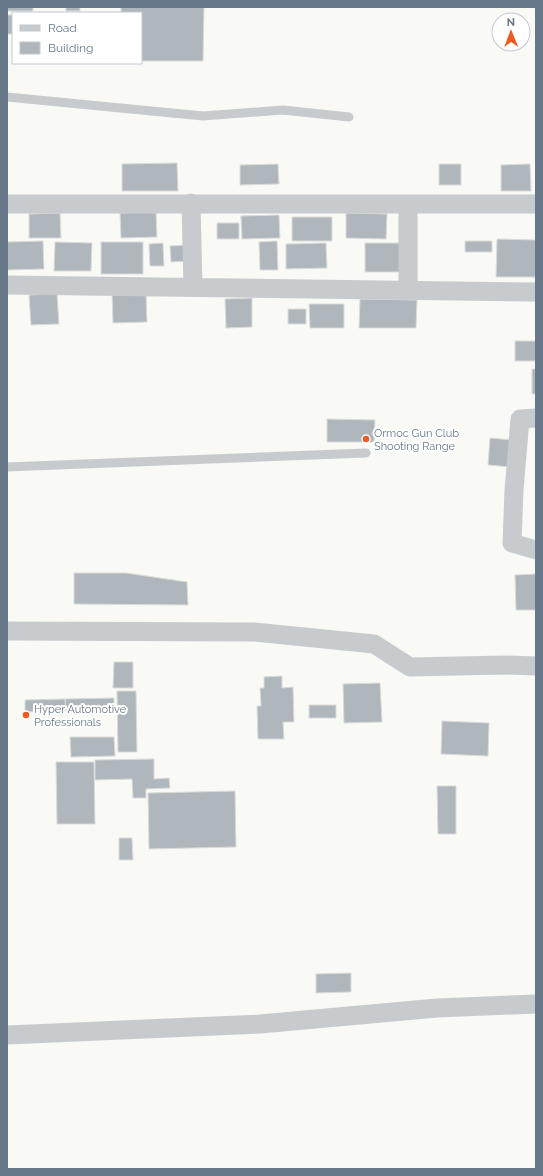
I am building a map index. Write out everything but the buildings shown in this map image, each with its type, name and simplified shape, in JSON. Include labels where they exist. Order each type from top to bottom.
[{"type":"street","points":[[191,203],[193,287]]},
{"type":"street","points":[[7,204],[536,204]]},
{"type":"street","points":[[408,204],[408,291]]},
{"type":"street","points":[[7,285],[536,292]]},
{"type":"street","points":[[536,418],[520,419],[514,490],[512,543],[536,550]]},
{"type":"street","points":[[7,631],[254,632],[374,644],[410,666],[536,666]]},
{"type":"street","points":[[7,1035],[260,1024],[437,1008],[536,1004]]},
{"type":"lane","points":[[7,97],[203,116],[283,110],[349,116]]},
{"type":"lane","points":[[7,467],[366,453]]},
{"type":"place","name":"Ormoc Gun Club Shooting Range","points":[[366,439]]},
{"type":"place","name":"Hyper Automotive Professionals","points":[[26,715]]}]
